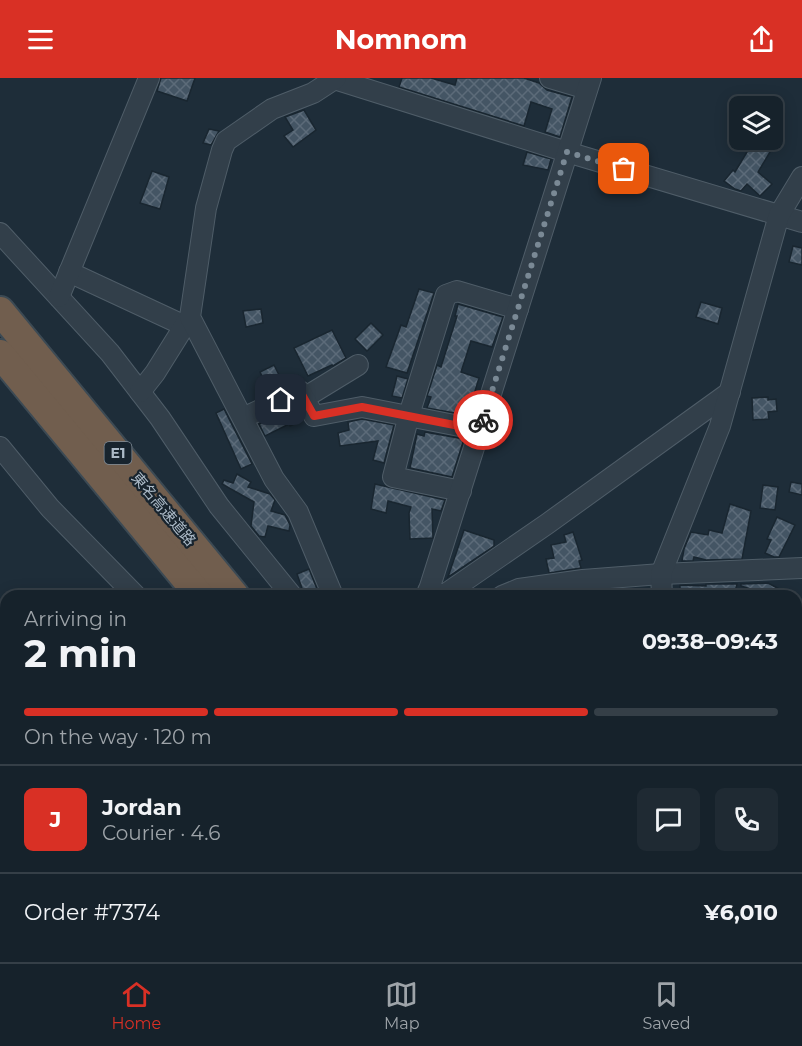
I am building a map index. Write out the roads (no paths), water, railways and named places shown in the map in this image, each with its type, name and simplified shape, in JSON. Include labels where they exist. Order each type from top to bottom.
[{"type":"highway","name":"東名高速道路","points":[[0,311],[231,590]]},
{"type":"highway","name":"東名高速道路","points":[[0,354],[195,590]]},
{"type":"street","points":[[59,297],[149,78]]},
{"type":"street","points":[[140,392],[155,374],[187,322],[206,208],[226,141],[272,109],[313,93],[334,78],[567,152],[802,222]]},
{"type":"street","points":[[429,590],[589,84],[550,78]]},
{"type":"street","points":[[662,590],[661,574],[720,426],[780,215],[802,177]]},
{"type":"street","points":[[0,233],[110,353],[160,418],[219,506],[287,590]]},
{"type":"street","points":[[69,272],[187,322],[243,418],[274,479],[298,512],[330,590]]},
{"type":"street","points":[[461,491],[393,477],[409,415],[446,296],[457,291],[518,309]]},
{"type":"street","points":[[304,398],[358,365]]},
{"type":"street","points":[[243,418],[300,391],[314,416],[362,407],[480,430]]},
{"type":"street","points":[[451,590],[730,392]]},
{"type":"street","points":[[0,447],[50,508],[130,590]]},
{"type":"street","points":[[516,590],[583,580],[802,567]]}]
